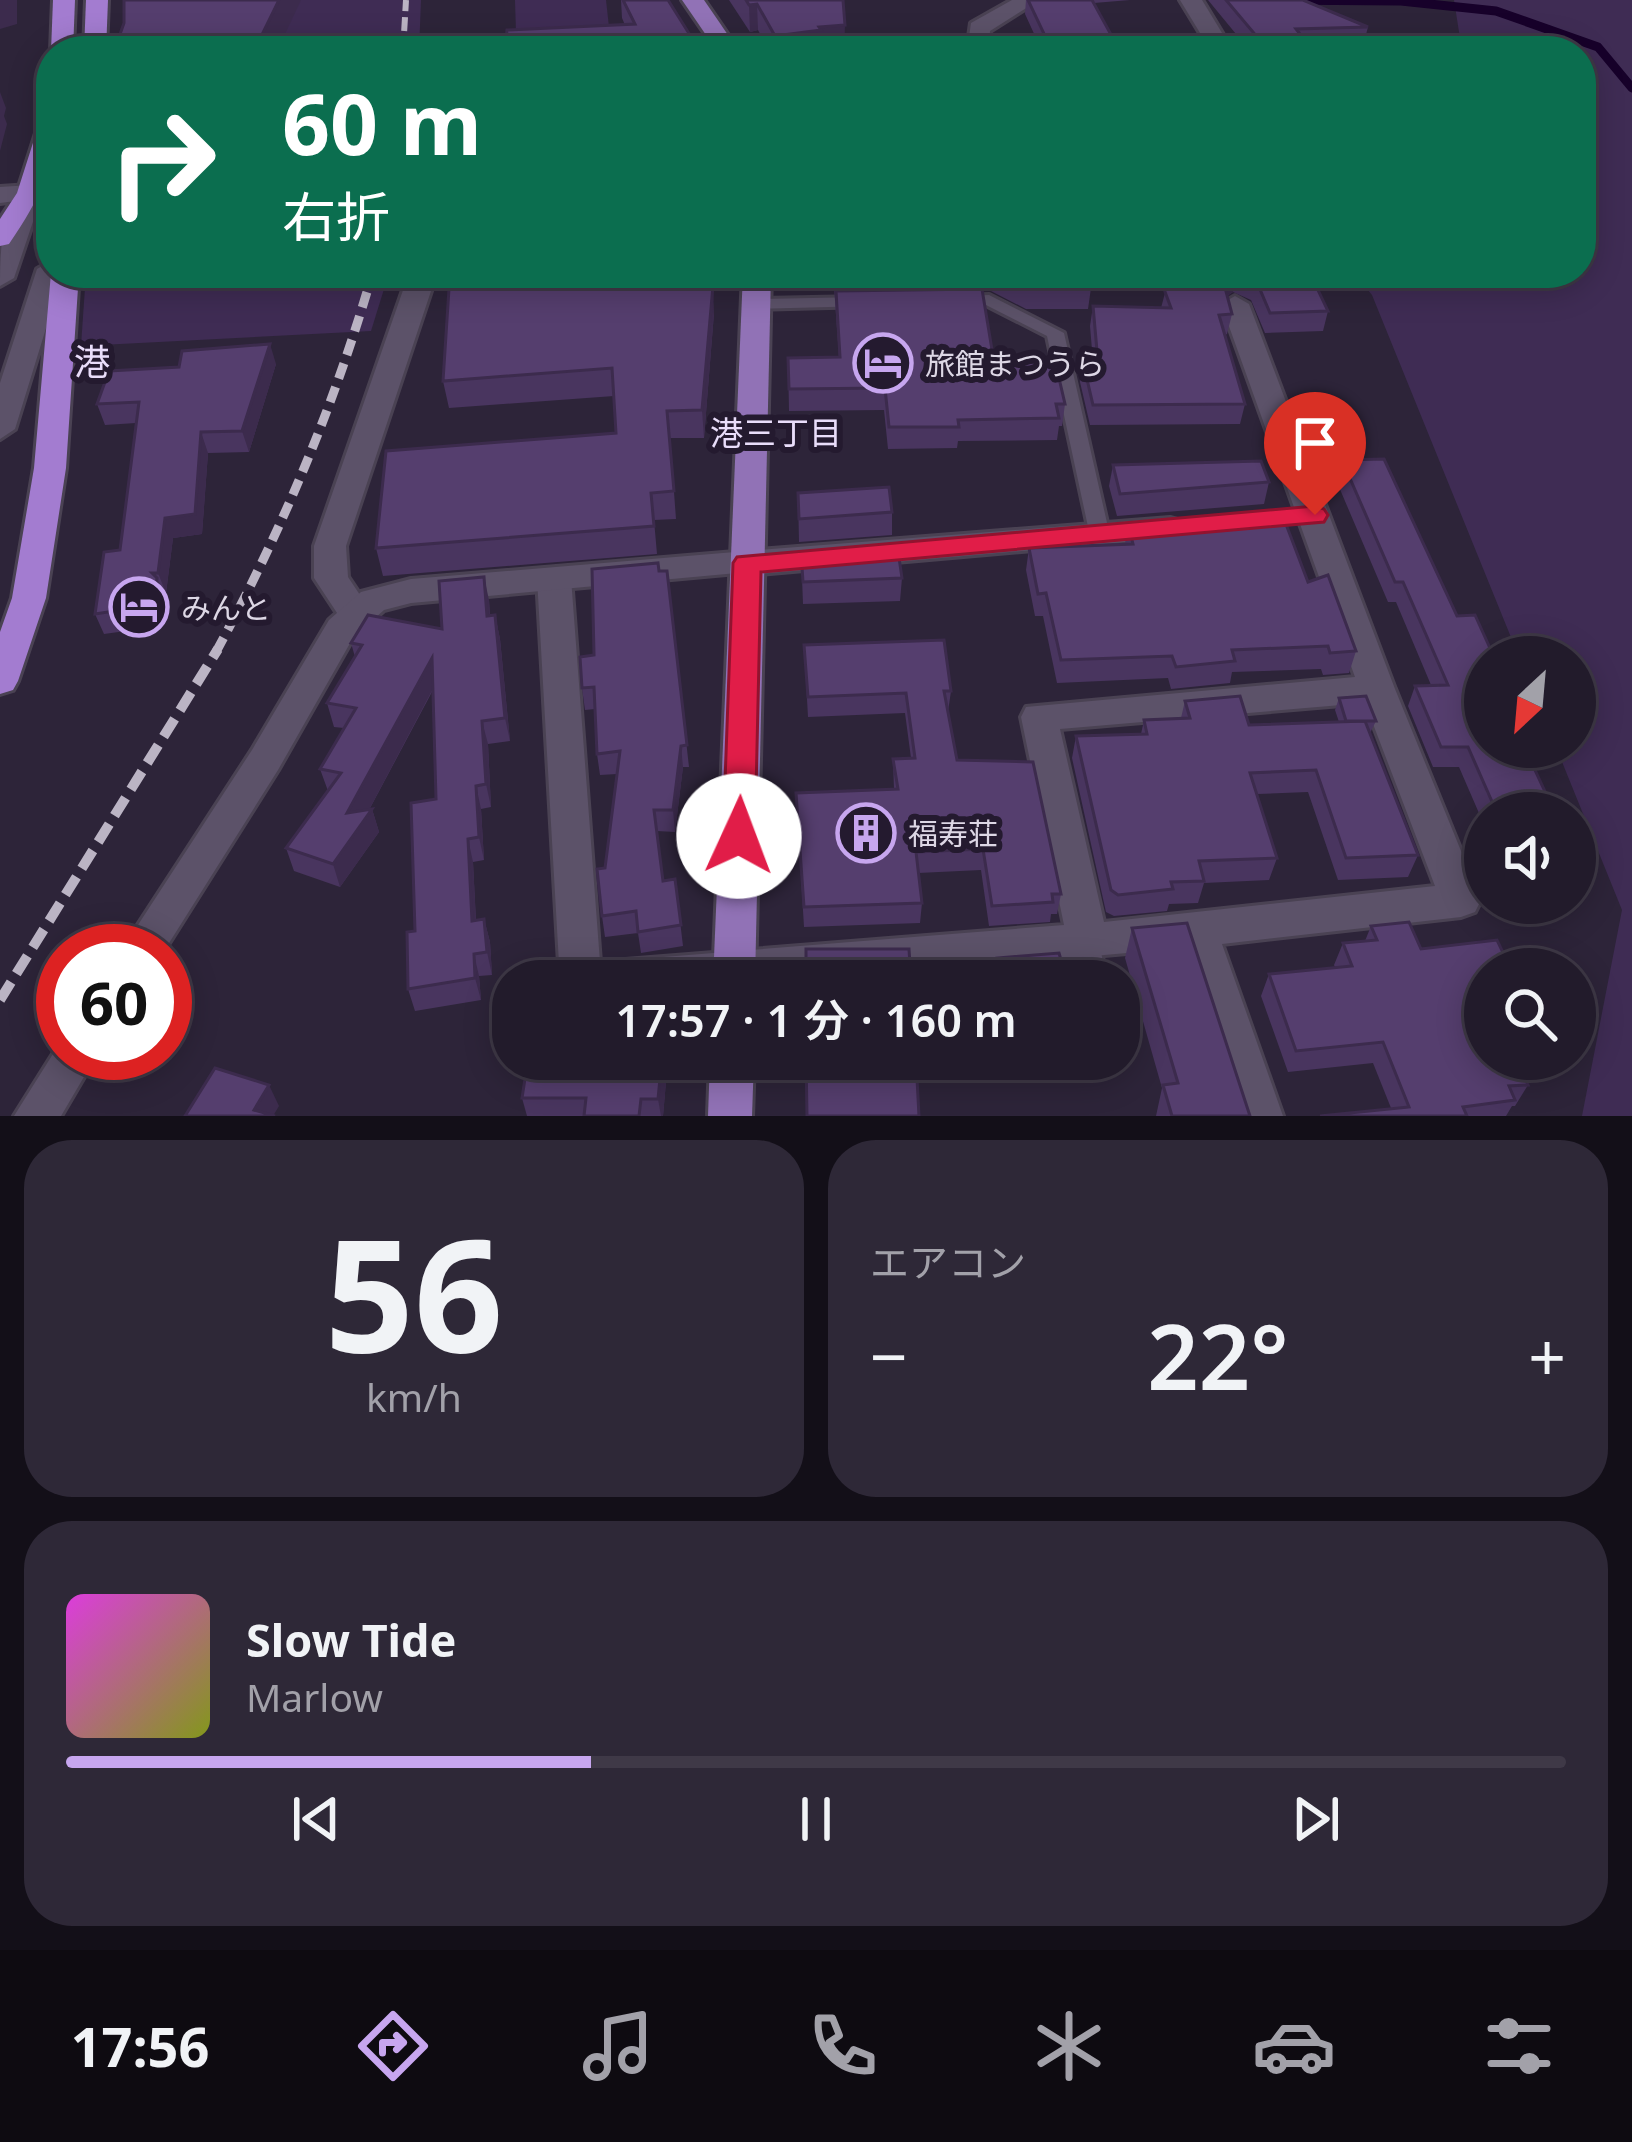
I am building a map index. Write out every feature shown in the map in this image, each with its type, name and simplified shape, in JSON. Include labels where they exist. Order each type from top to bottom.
[{"type":"highway","points":[[63,36],[64,0]]},
{"type":"highway","points":[[96,36],[97,0]]},
{"type":"highway","points":[[0,238],[30,193],[36,173]]},
{"type":"highway","points":[[0,681],[29,598],[50,468],[63,288]]},
{"type":"main road","points":[[693,0],[718,36]]},
{"type":"main road","points":[[735,960],[757,288]]},
{"type":"main road","points":[[730,1116],[731,1080]]},
{"type":"street","points":[[979,36],[979,28],[1028,0]]},
{"type":"street","points":[[1191,0],[1213,36]]},
{"type":"street","points":[[0,195],[30,193],[0,278]]},
{"type":"street","points":[[0,428],[45,288]]},
{"type":"street","points":[[355,613],[331,578],[330,546],[418,288]]},
{"type":"street","points":[[1094,960],[1196,928],[1460,900],[1235,304]]},
{"type":"street","points":[[1272,520],[1315,515]]},
{"type":"street","points":[[159,924],[355,613],[373,601],[411,591],[554,578],[1207,526]]},
{"type":"street","points":[[554,578],[579,960]]},
{"type":"street","points":[[1091,960],[1039,717],[1377,689]]},
{"type":"street","points":[[1196,928],[1261,1116]]},
{"type":"street","points":[[36,1116],[59,1080]]},
{"type":"lane","points":[[757,288],[873,302]]},
{"type":"lane","points":[[943,301],[989,300],[1055,333],[1100,536]]},
{"type":"shaded area","points":[[222,0],[421,0],[420,36],[211,36]]},
{"type":"shaded area","points":[[515,0],[606,0],[609,27],[516,33]]},
{"type":"shaded area","points":[[1454,0],[1632,0],[1632,1116],[1582,1116],[1589,1080],[1596,1080],[1596,1044],[1622,910],[1596,846],[1596,792],[1574,792],[1565,768],[1596,768],[1596,636],[1510,636],[1366,288],[1596,288],[1596,36],[1460,36]]},
{"type":"shaded area","points":[[85,288],[384,288],[371,331],[81,346]]},
{"type":"building","points":[[124,0],[279,0],[261,36],[119,36]]},
{"type":"building","points":[[623,0],[668,0],[691,36],[506,36],[507,30],[635,24]]},
{"type":"building","points":[[746,0],[843,0],[845,25],[775,36],[757,4],[749,5]]},
{"type":"building","points":[[1028,0],[1092,0],[1112,36],[1045,36]]},
{"type":"building","points":[[1226,0],[1303,0],[1368,27],[1296,29],[1300,34],[1256,36]]},
{"type":"building","points":[[449,288],[713,288],[702,410],[667,411],[674,491],[651,493],[654,526],[376,548],[386,451],[616,433],[612,368],[443,381]]},
{"type":"building","points":[[1225,288],[1232,314],[1219,315],[1245,404],[1093,405],[1083,362],[1098,362],[1093,306],[1171,308],[1164,289]]},
{"type":"building","points":[[1259,288],[1317,288],[1328,311],[1270,313]]},
{"type":"building","points":[[982,289],[994,362],[1055,361],[1065,404],[1056,404],[1059,418],[958,420],[959,427],[889,427],[885,388],[789,389],[788,358],[840,357],[836,291]]},
{"type":"building","points":[[270,344],[242,431],[201,432],[195,514],[165,518],[158,573],[152,573],[157,578],[154,605],[95,614],[104,552],[120,550],[139,402],[97,404],[109,371],[179,367],[182,351]]},
{"type":"building","points":[[1384,459],[1457,616],[1475,615],[1484,636],[1464,636],[1464,747],[1441,747],[1415,686],[1448,685],[1403,582],[1395,582],[1342,460]]},
{"type":"building","points":[[1261,461],[1269,482],[1120,494],[1113,465]]},
{"type":"building","points":[[889,487],[892,512],[799,519],[798,493]]},
{"type":"building","points":[[1281,511],[1308,582],[1328,575],[1356,651],[1330,653],[1328,646],[1232,650],[1235,661],[1176,667],[1172,656],[1061,660],[1046,593],[1038,594],[1029,548],[1133,544],[1128,524]]},
{"type":"building","points":[[897,544],[902,578],[803,582],[801,552]]},
{"type":"building","points":[[658,563],[659,571],[667,571],[687,745],[681,746],[673,810],[654,810],[663,881],[675,879],[681,925],[638,932],[636,911],[602,916],[597,869],[605,868],[620,751],[597,754],[594,687],[582,688],[580,657],[594,655],[592,569]]},
{"type":"building","points":[[484,577],[487,616],[495,615],[505,718],[482,721],[486,784],[476,786],[479,837],[468,839],[472,921],[484,919],[487,952],[474,954],[475,978],[408,989],[407,932],[415,931],[411,803],[436,799],[432,658],[347,813],[372,809],[333,864],[286,848],[341,773],[320,769],[356,708],[327,703],[362,645],[351,643],[368,615],[442,629],[439,581]]},
{"type":"building","points":[[944,640],[951,691],[944,691],[957,760],[1033,762],[1061,894],[1052,894],[1053,902],[992,906],[983,849],[916,852],[922,903],[804,907],[796,793],[898,789],[893,759],[915,758],[906,693],[808,697],[804,645]]},
{"type":"building","points":[[1240,696],[1249,725],[1365,721],[1418,855],[1346,858],[1316,770],[1250,773],[1277,858],[1199,861],[1204,881],[1171,882],[1173,889],[1118,895],[1111,890],[1076,736],[1147,734],[1144,720],[1190,718],[1185,701]]},
{"type":"building","points":[[1366,696],[1376,721],[1346,721],[1339,698]]},
{"type":"building","points":[[1477,768],[1534,768],[1545,792],[1488,792]]},
{"type":"building","points":[[1409,922],[1421,949],[1497,940],[1501,948],[1464,948],[1464,1080],[1526,1080],[1528,1085],[1509,1086],[1515,1100],[1463,1107],[1467,1116],[1320,1116],[1409,1107],[1383,1042],[1296,1051],[1269,974],[1352,966],[1343,943],[1377,940],[1371,926]]},
{"type":"building","points":[[1187,923],[1250,1116],[1172,1116],[1163,1085],[1178,1083],[1132,928]]},
{"type":"building","points":[[806,949],[909,949],[910,960],[806,960]]},
{"type":"building","points":[[1059,953],[1061,960],[997,960]]},
{"type":"building","points":[[215,1068],[269,1085],[254,1110],[275,1116],[185,1116]]},
{"type":"building","points":[[525,1080],[660,1080],[658,1099],[641,1099],[639,1116],[584,1116],[586,1098],[522,1098]]},
{"type":"building","points":[[806,1080],[917,1080],[919,1116],[807,1116]]},
{"type":"waterway","points":[[1270,0],[1401,1],[1496,11],[1567,36]]},
{"type":"waterway","points":[[1596,46],[1632,88]]},
{"type":"railway","points":[[404,36],[406,0]]},
{"type":"railway","points":[[216,652],[302,473],[368,288]]},
{"type":"railway","points":[[0,1000],[218,649]]},
{"type":"place","name":"旅館まつうら","points":[[883,363]]},
{"type":"place","name":"みんと","points":[[139,607]]},
{"type":"place","name":"福寿荘","points":[[866,833]]},
{"type":"district","name":"港","points":[[92,361]]},
{"type":"district","name":"港三丁目","points":[[776,432]]},
{"type":"route","points":[[739,836],[747,563],[1315,515]]}]
